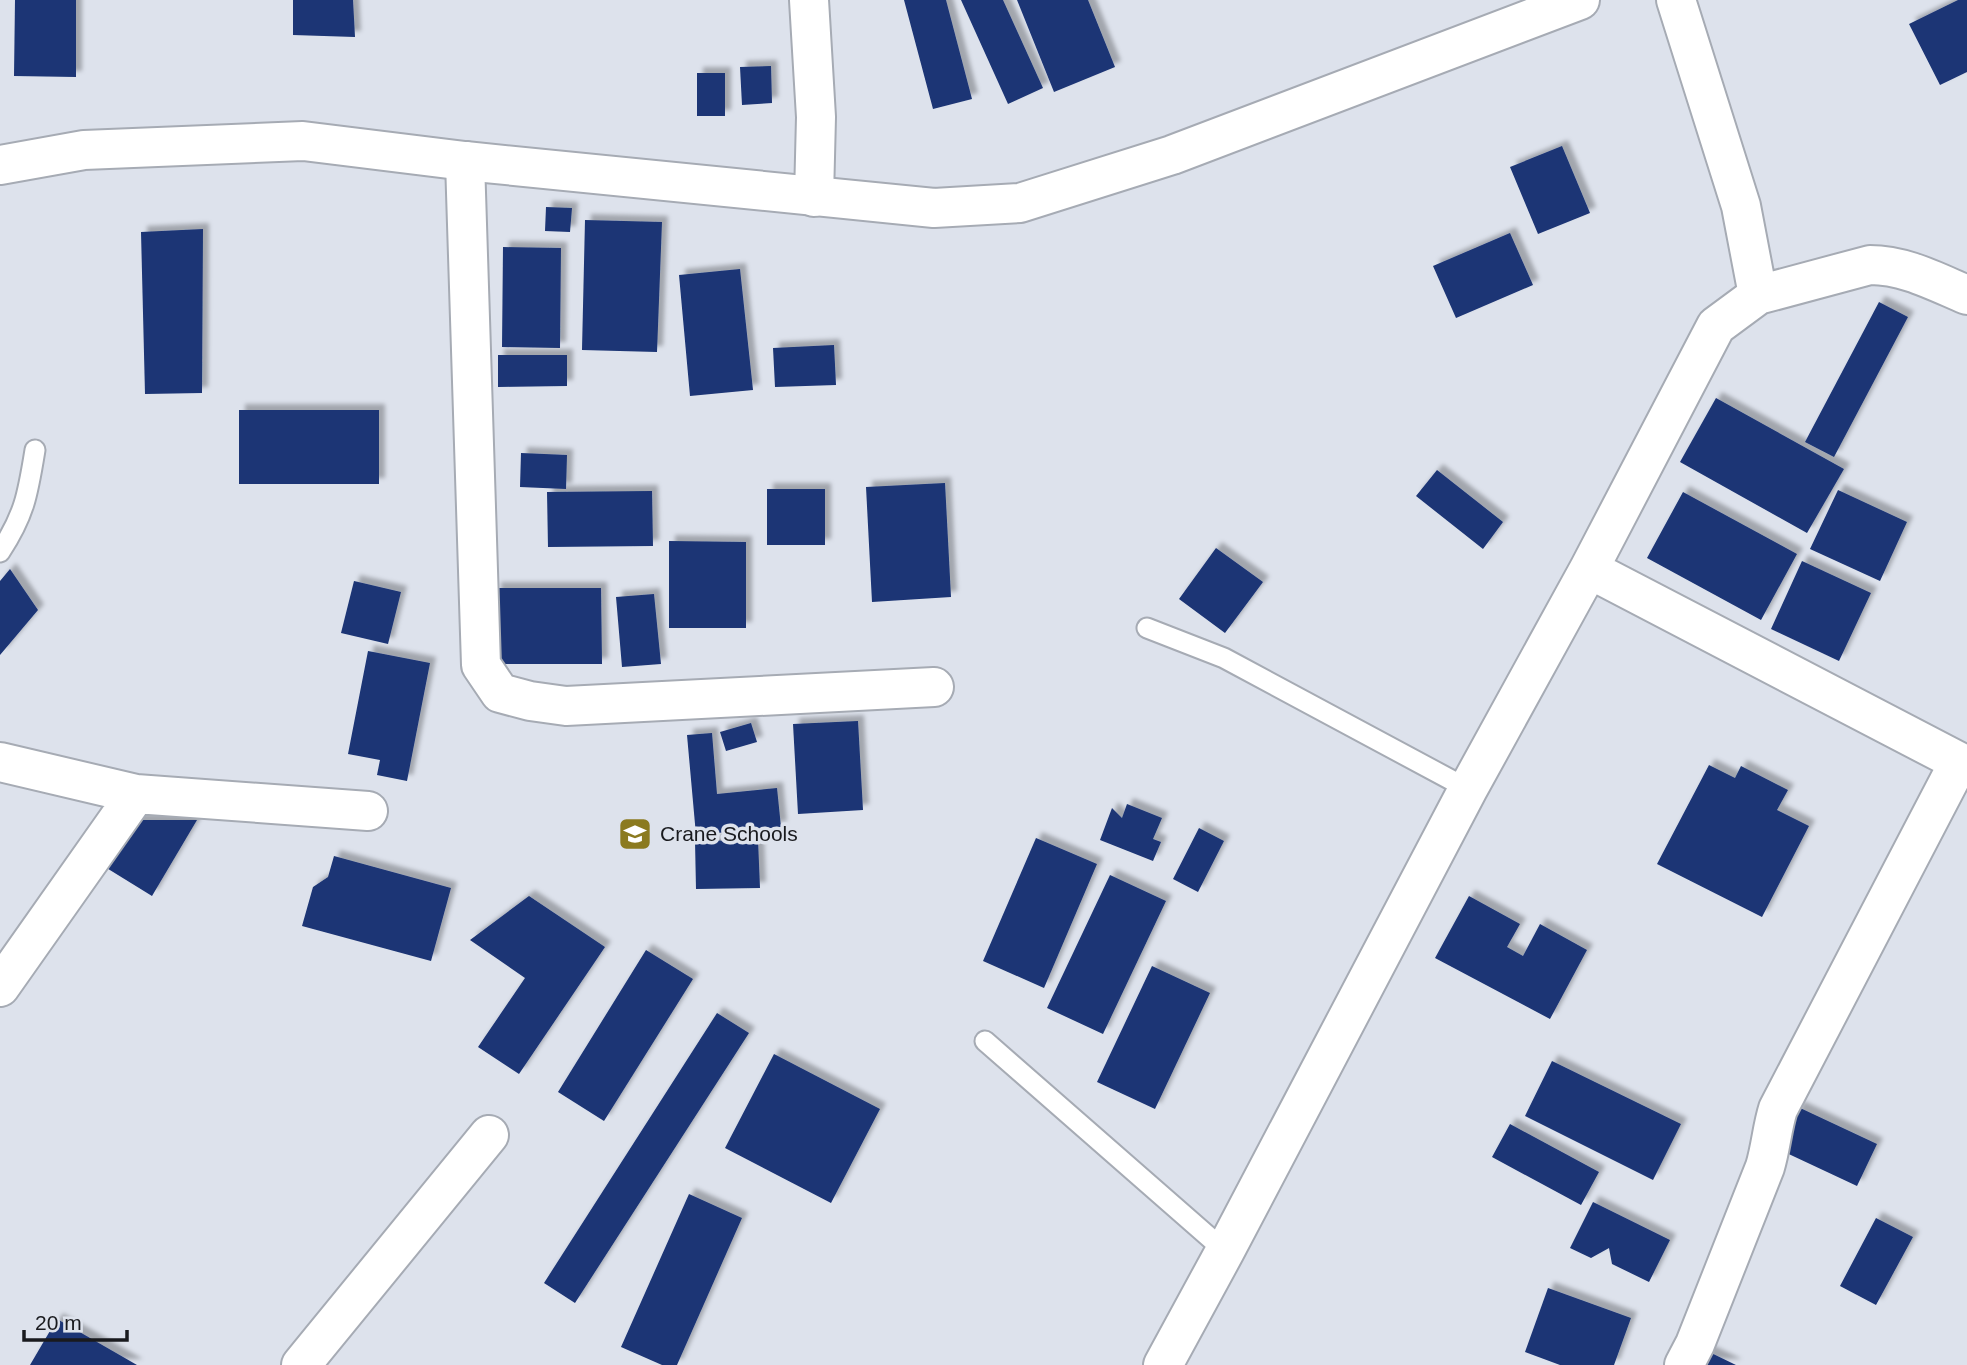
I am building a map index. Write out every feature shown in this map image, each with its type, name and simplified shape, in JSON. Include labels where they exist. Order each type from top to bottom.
[{"type":"street","points":[[809,0],[816,117],[814,197]]},
{"type":"street","points":[[0,165],[84,150],[303,141],[465,161],[934,208],[1020,203],[1172,155],[1580,0]]},
{"type":"street","points":[[1676,0],[1741,206],[1758,295]]},
{"type":"street","points":[[465,161],[481,665],[500,693],[566,706],[934,687]]},
{"type":"street","points":[[1163,1365],[1716,326],[1758,295],[1870,265],[1887,265],[1902,269],[1967,295]]},
{"type":"street","points":[[1589,569],[1963,764],[1778,1109],[1773,1126],[1772,1146],[1765,1167],[1695,1344],[1684,1365]]},
{"type":"street","points":[[0,762],[136,794],[368,811]]},
{"type":"street","points":[[0,987],[136,794]]},
{"type":"street","points":[[301,1365],[489,1135]]},
{"type":"lane","points":[[0,552],[14,531],[26,502],[35,450]]},
{"type":"lane","points":[[1147,628],[1224,658],[1468,789]]},
{"type":"lane","points":[[985,1041],[1225,1251]]},
{"type":"building","points":[[15,0],[76,0],[76,77],[14,76]]},
{"type":"building","points":[[293,0],[353,0],[355,37],[293,35]]},
{"type":"building","points":[[904,0],[946,0],[972,99],[933,109]]},
{"type":"building","points":[[961,0],[1003,0],[1043,88],[1008,104]]},
{"type":"building","points":[[1017,0],[1088,0],[1115,67],[1054,92]]},
{"type":"building","points":[[1958,0],[1967,0],[1967,72],[1940,85],[1909,24]]},
{"type":"building","points":[[771,66],[772,103],[742,105],[740,67]]},
{"type":"building","points":[[697,73],[725,73],[725,116],[697,116]]},
{"type":"building","points":[[1562,146],[1590,213],[1538,234],[1510,167]]},
{"type":"building","points":[[546,207],[572,208],[570,232],[545,231]]},
{"type":"building","points":[[585,220],[662,222],[657,352],[582,350]]},
{"type":"building","points":[[203,229],[202,393],[145,394],[141,232]]},
{"type":"building","points":[[1510,233],[1533,285],[1456,318],[1433,266]]},
{"type":"building","points":[[503,247],[561,248],[560,348],[502,347]]},
{"type":"building","points":[[740,269],[753,390],[690,396],[679,275]]},
{"type":"building","points":[[1879,302],[1908,317],[1834,457],[1805,442]]},
{"type":"building","points":[[834,345],[836,385],[775,387],[773,348]]},
{"type":"building","points":[[498,355],[567,355],[567,386],[498,387]]},
{"type":"building","points":[[1716,398],[1844,469],[1807,533],[1680,462]]},
{"type":"building","points":[[239,410],[379,410],[379,484],[239,484]]},
{"type":"building","points":[[521,453],[567,455],[566,489],[520,487]]},
{"type":"building","points":[[1437,470],[1503,522],[1483,549],[1416,496]]},
{"type":"building","points":[[945,483],[951,597],[872,602],[866,487]]},
{"type":"building","points":[[767,489],[825,489],[825,545],[767,545]]},
{"type":"building","points":[[1838,490],[1907,522],[1880,581],[1810,549]]},
{"type":"building","points":[[652,491],[653,546],[548,547],[547,492]]},
{"type":"building","points":[[1683,492],[1797,554],[1761,620],[1647,558]]},
{"type":"building","points":[[669,541],[746,542],[746,628],[669,628]]},
{"type":"building","points":[[1216,548],[1263,582],[1225,633],[1179,599]]},
{"type":"building","points":[[1802,561],[1871,593],[1839,661],[1771,629]]},
{"type":"building","points":[[10,569],[38,610],[0,655],[0,581]]},
{"type":"building","points":[[354,581],[401,592],[388,644],[341,633]]},
{"type":"building","points":[[495,588],[601,588],[602,664],[496,664]]},
{"type":"building","points":[[654,594],[661,664],[622,667],[616,597]]},
{"type":"building","points":[[368,651],[430,663],[407,781],[377,775],[380,760],[348,754]]},
{"type":"building","points":[[858,721],[863,810],[798,814],[793,724]]},
{"type":"building","points":[[751,723],[757,742],[726,751],[720,732]]},
{"type":"building","points":[[712,733],[717,794],[777,788],[781,827],[696,835],[687,735]]},
{"type":"building","points":[[1709,765],[1735,778],[1741,766],[1788,790],[1777,810],[1809,826],[1762,917],[1657,864]]},
{"type":"building","points":[[1127,804],[1162,818],[1153,839],[1161,842],[1153,861],[1100,840],[1112,808],[1122,818]]},
{"type":"building","points":[[134,820],[197,820],[152,896],[105,867]]},
{"type":"building","points":[[1199,828],[1224,841],[1198,892],[1173,879]]},
{"type":"building","points":[[1036,838],[1097,864],[1044,988],[983,961]]},
{"type":"building","points":[[758,840],[760,888],[696,889],[695,841]]},
{"type":"building","points":[[334,856],[451,888],[431,961],[302,926],[313,887],[328,877]]},
{"type":"building","points":[[1110,875],[1166,901],[1103,1034],[1047,1008]]},
{"type":"building","points":[[529,896],[605,947],[519,1074],[478,1047],[525,978],[470,940]]},
{"type":"building","points":[[1469,896],[1520,924],[1507,947],[1523,956],[1540,924],[1587,950],[1550,1019],[1435,958]]},
{"type":"building","points":[[646,950],[693,979],[604,1121],[558,1092]]},
{"type":"building","points":[[1152,966],[1210,993],[1155,1109],[1097,1082]]},
{"type":"building","points":[[717,1013],[749,1033],[575,1303],[544,1283]]},
{"type":"building","points":[[774,1054],[880,1109],[831,1203],[725,1148]]},
{"type":"building","points":[[1552,1061],[1681,1124],[1653,1180],[1525,1116]]},
{"type":"building","points":[[1798,1107],[1877,1144],[1857,1186],[1778,1149]]},
{"type":"building","points":[[1510,1124],[1599,1172],[1581,1205],[1492,1157]]},
{"type":"building","points":[[689,1194],[742,1218],[677,1365],[662,1365],[621,1347]]},
{"type":"building","points":[[1593,1202],[1670,1240],[1649,1282],[1612,1264],[1609,1248],[1591,1258],[1570,1248]]},
{"type":"building","points":[[1876,1218],[1913,1237],[1876,1305],[1840,1286]]},
{"type":"building","points":[[1548,1288],[1631,1318],[1614,1365],[1560,1365],[1525,1352]]},
{"type":"building","points":[[57,1319],[137,1365],[30,1365]]},
{"type":"building","points":[[1707,1351],[1736,1365],[1700,1365]]},
{"type":"place","name":"Crane Schools","points":[[635,834]]}]
